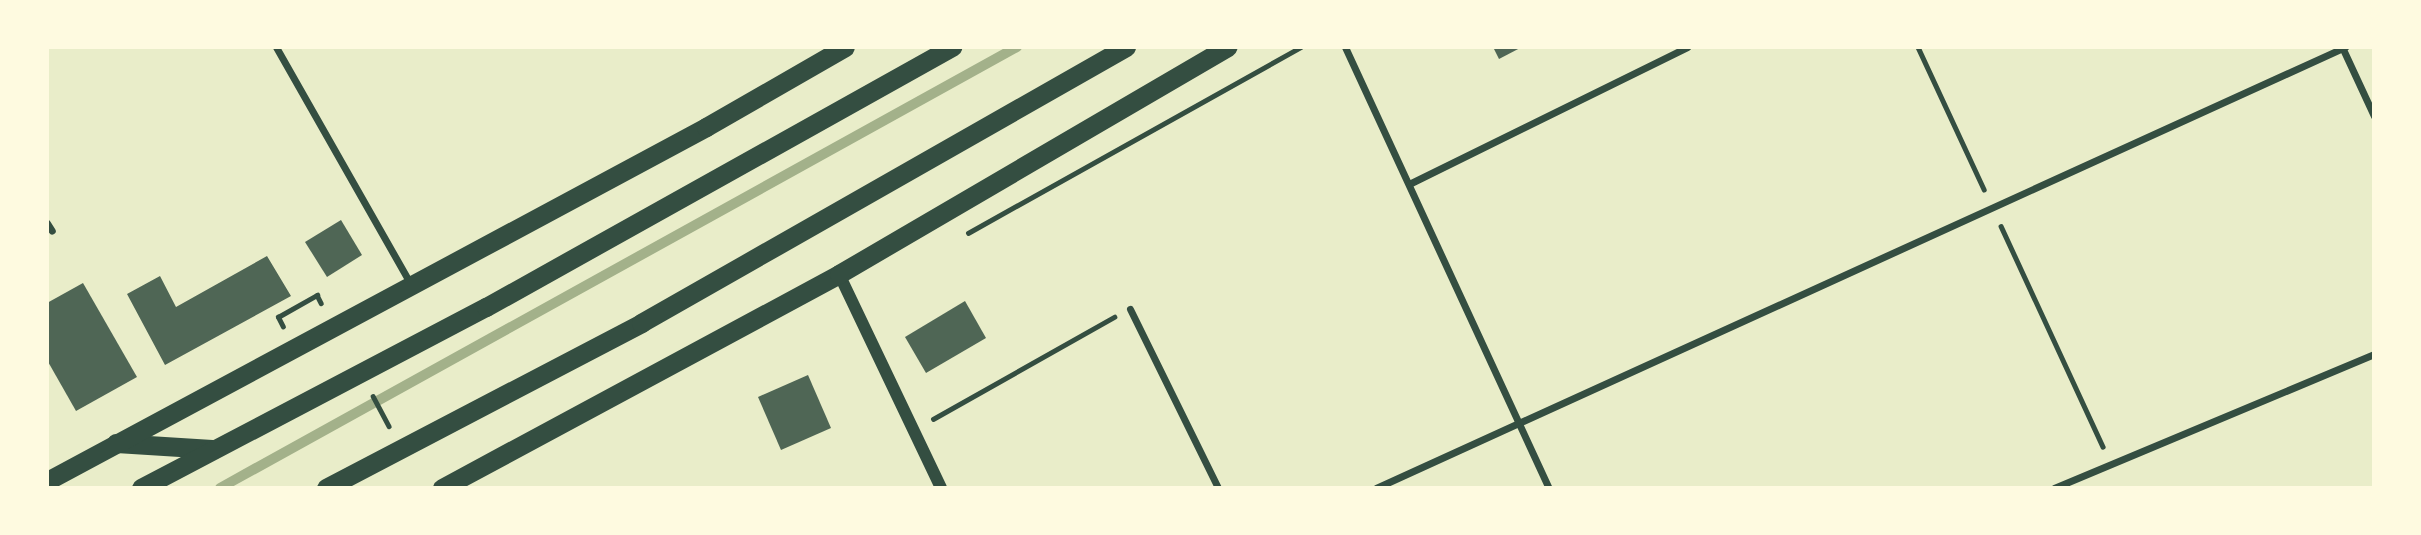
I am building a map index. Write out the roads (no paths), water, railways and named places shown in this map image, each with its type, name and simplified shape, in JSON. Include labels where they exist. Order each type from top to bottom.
[{"type":"highway","points":[[47,481],[706,127],[845,47]]},
{"type":"highway","points":[[326,488],[641,323],[1126,47]]},
{"type":"highway","points":[[443,488],[839,274],[1227,47]]},
{"type":"highway","points":[[141,488],[486,307],[945,50]]},
{"type":"highway","points":[[116,443],[213,449]]},
{"type":"street","points":[[276,47],[411,285]]},
{"type":"street","points":[[1345,47],[1549,488]]},
{"type":"street","points":[[1409,184],[1687,47]]},
{"type":"street","points":[[1376,488],[1991,205],[2343,48],[2374,116]]},
{"type":"street","points":[[47,223],[51,231]]},
{"type":"street","points":[[839,274],[941,488]]},
{"type":"street","points":[[1130,309],[1218,488]]},
{"type":"street","points":[[2054,488],[2374,354]]},
{"type":"waterway","points":[[220,488],[1017,47]]}]
